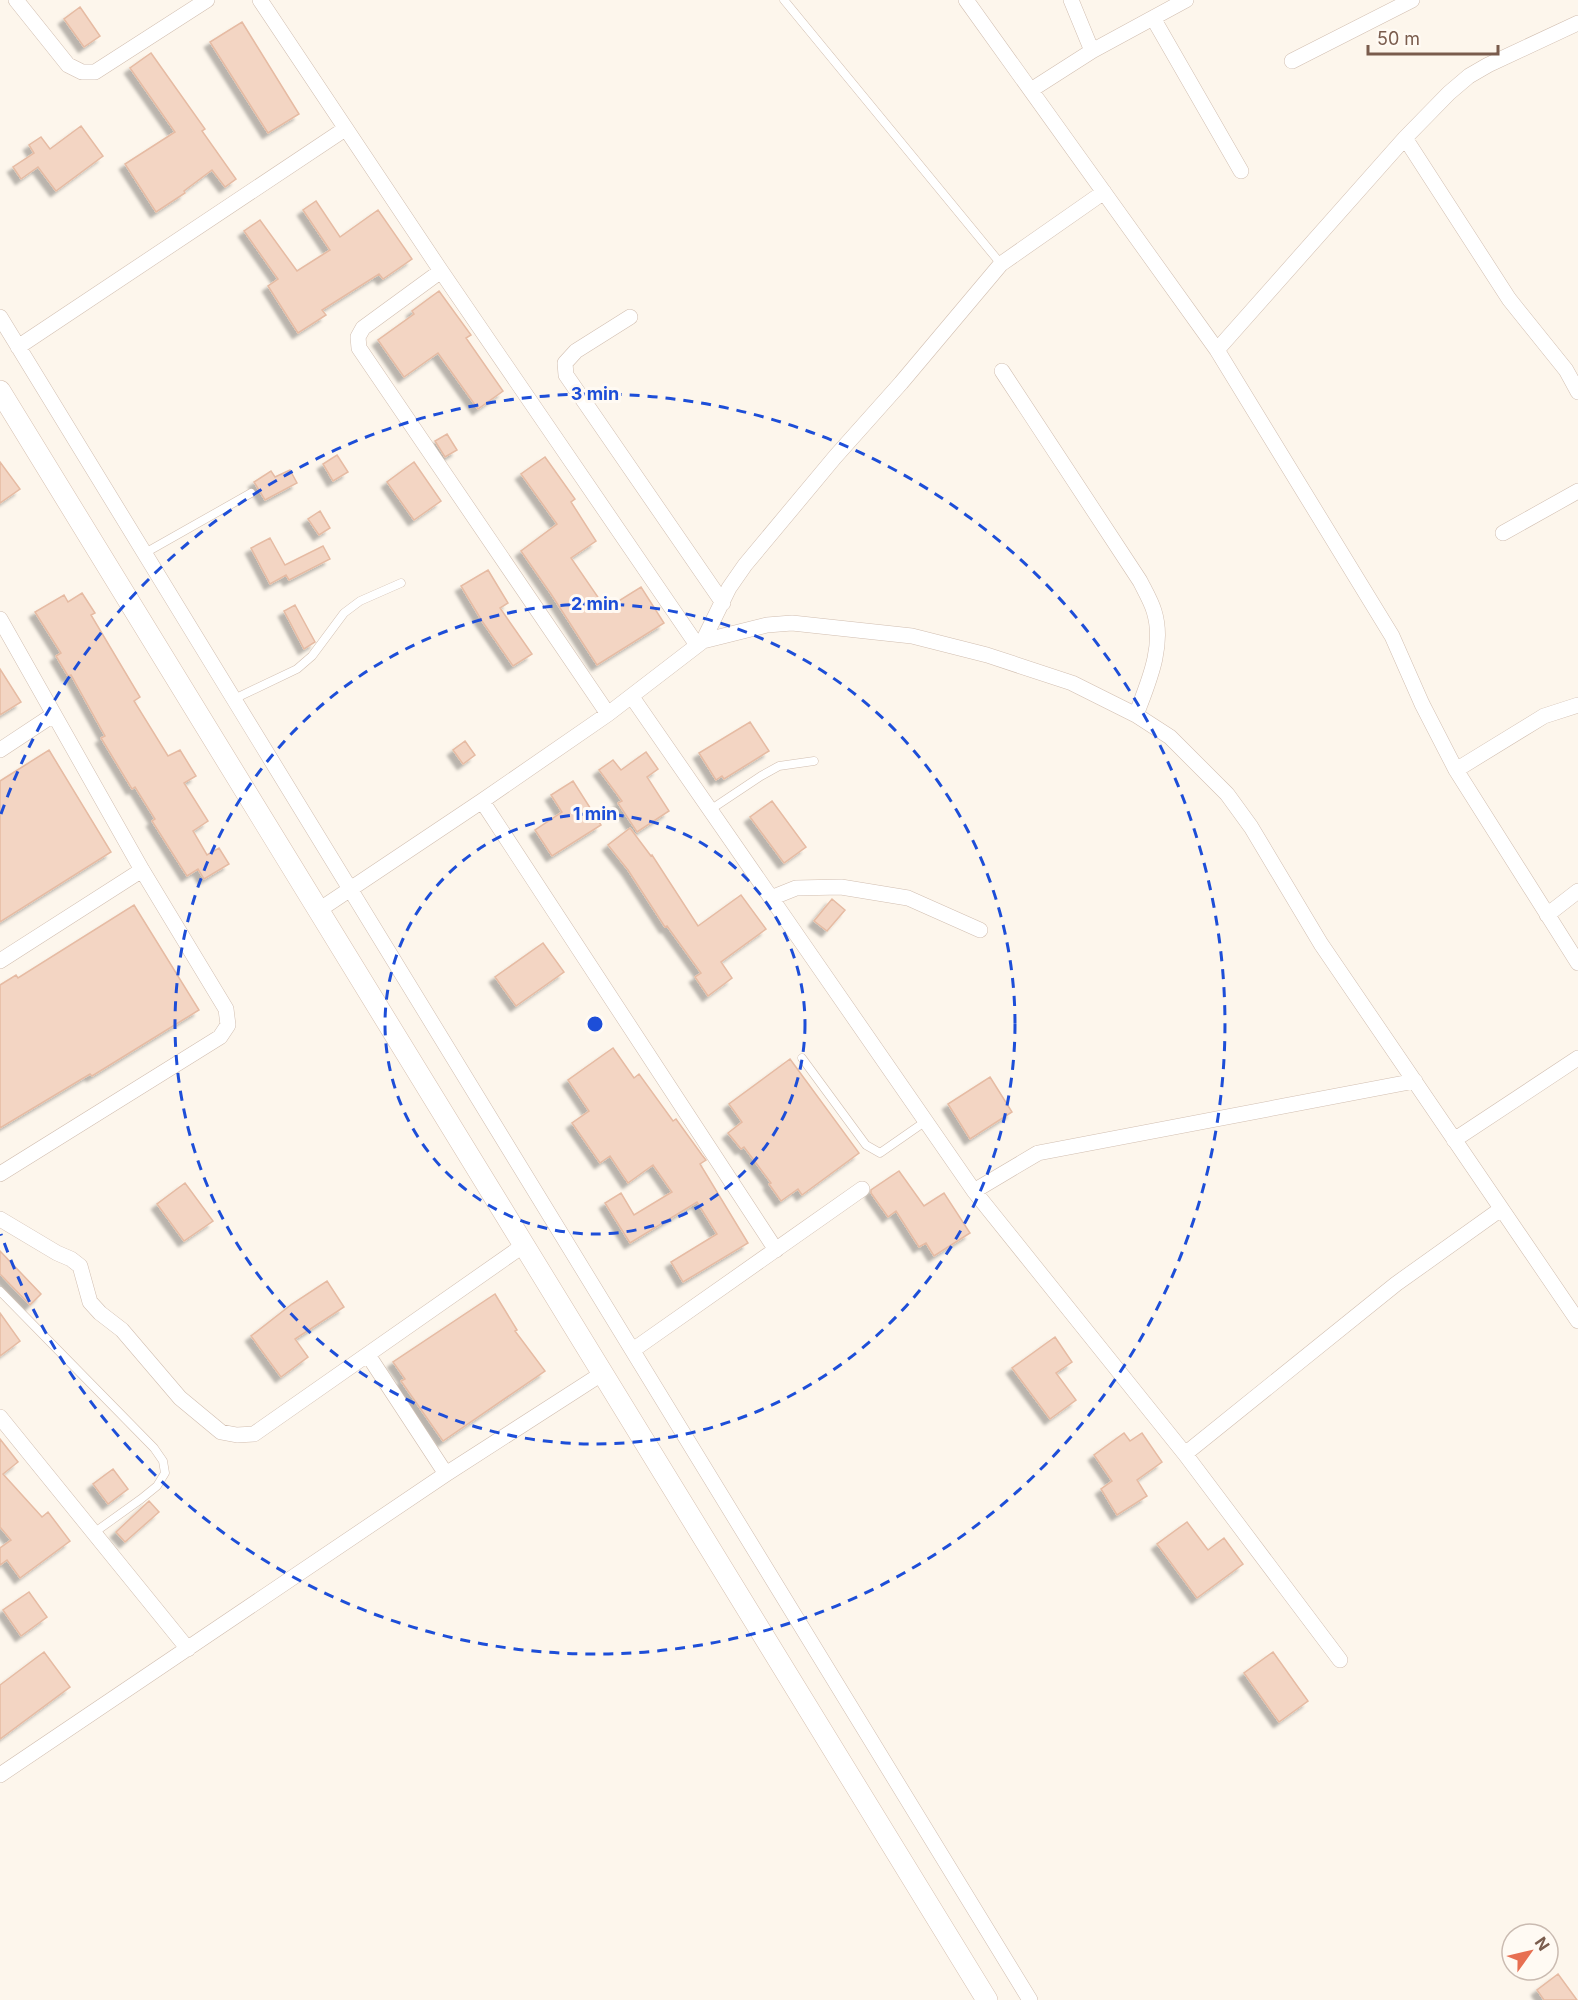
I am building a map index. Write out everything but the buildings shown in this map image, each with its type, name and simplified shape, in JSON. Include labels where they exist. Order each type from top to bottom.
[{"type":"main road","points":[[0,391],[987,2000]]},
{"type":"street","points":[[16,0],[68,65],[82,72],[95,72],[207,0]]},
{"type":"street","points":[[260,0],[441,272],[700,643]]},
{"type":"street","points":[[966,0],[1217,350],[1392,636],[1422,704],[1456,770],[1578,963]]},
{"type":"street","points":[[1071,0],[1092,51]]},
{"type":"street","points":[[1031,90],[1092,51],[1186,0]]},
{"type":"street","points":[[1292,61],[1412,0]]},
{"type":"street","points":[[1154,18],[1241,171]]},
{"type":"street","points":[[1217,350],[1405,138],[1449,93],[1469,76],[1488,65],[1578,23]]},
{"type":"street","points":[[18,346],[345,129]]},
{"type":"street","points":[[1405,138],[1509,298],[1566,370],[1578,392]]},
{"type":"street","points":[[319,910],[608,714],[700,643],[729,588],[768,538],[1002,264],[1104,192]]},
{"type":"street","points":[[441,272],[363,328],[358,337],[359,348],[608,714]]},
{"type":"street","points":[[0,317],[1030,2000]]},
{"type":"street","points":[[630,317],[576,351],[565,363],[566,375],[723,603]]},
{"type":"street","points":[[1002,371],[1140,581],[1155,611],[1158,640],[1153,669],[1136,715]]},
{"type":"street","points":[[1503,533],[1578,491]]},
{"type":"street","points":[[0,619],[142,870],[226,1009],[228,1025],[220,1037],[0,1174]]},
{"type":"street","points":[[700,643],[766,625],[792,623],[912,636],[987,655],[1072,683],[1136,715],[1170,737],[1227,795],[1245,819],[1321,944],[1578,1321]]},
{"type":"street","points":[[632,697],[974,1191],[1185,1454],[1340,1660]]},
{"type":"street","points":[[1456,770],[1544,716],[1578,705]]},
{"type":"street","points":[[0,750],[53,715]]},
{"type":"street","points":[[482,801],[776,1250]]},
{"type":"street","points":[[0,961],[142,870]]},
{"type":"street","points":[[771,897],[796,888],[842,887],[908,898],[980,930]]},
{"type":"street","points":[[1547,915],[1578,891]]},
{"type":"street","points":[[1454,1140],[1578,1058]]},
{"type":"street","points":[[974,1191],[1038,1153],[1415,1082]]},
{"type":"street","points":[[633,1350],[862,1189]]},
{"type":"street","points":[[1185,1454],[1396,1284],[1502,1209]]},
{"type":"street","points":[[0,1219],[80,1266],[90,1302],[95,1308],[122,1330],[180,1398],[220,1432],[237,1435],[254,1434],[524,1245]]},
{"type":"street","points":[[368,1355],[446,1474]]},
{"type":"street","points":[[0,1775],[446,1474],[603,1373]]},
{"type":"street","points":[[0,1417],[188,1649]]},
{"type":"lane","points":[[784,0],[1002,264]]},
{"type":"lane","points":[[145,553],[251,493]]},
{"type":"lane","points":[[234,699],[297,669],[312,656],[344,613],[360,601],[401,583]]},
{"type":"lane","points":[[710,810],[779,766],[814,761]]},
{"type":"lane","points":[[802,1058],[866,1145],[873,1150],[880,1153],[926,1121]]},
{"type":"lane","points":[[0,1290],[154,1448],[163,1461],[165,1473],[157,1486],[95,1532]]}]
